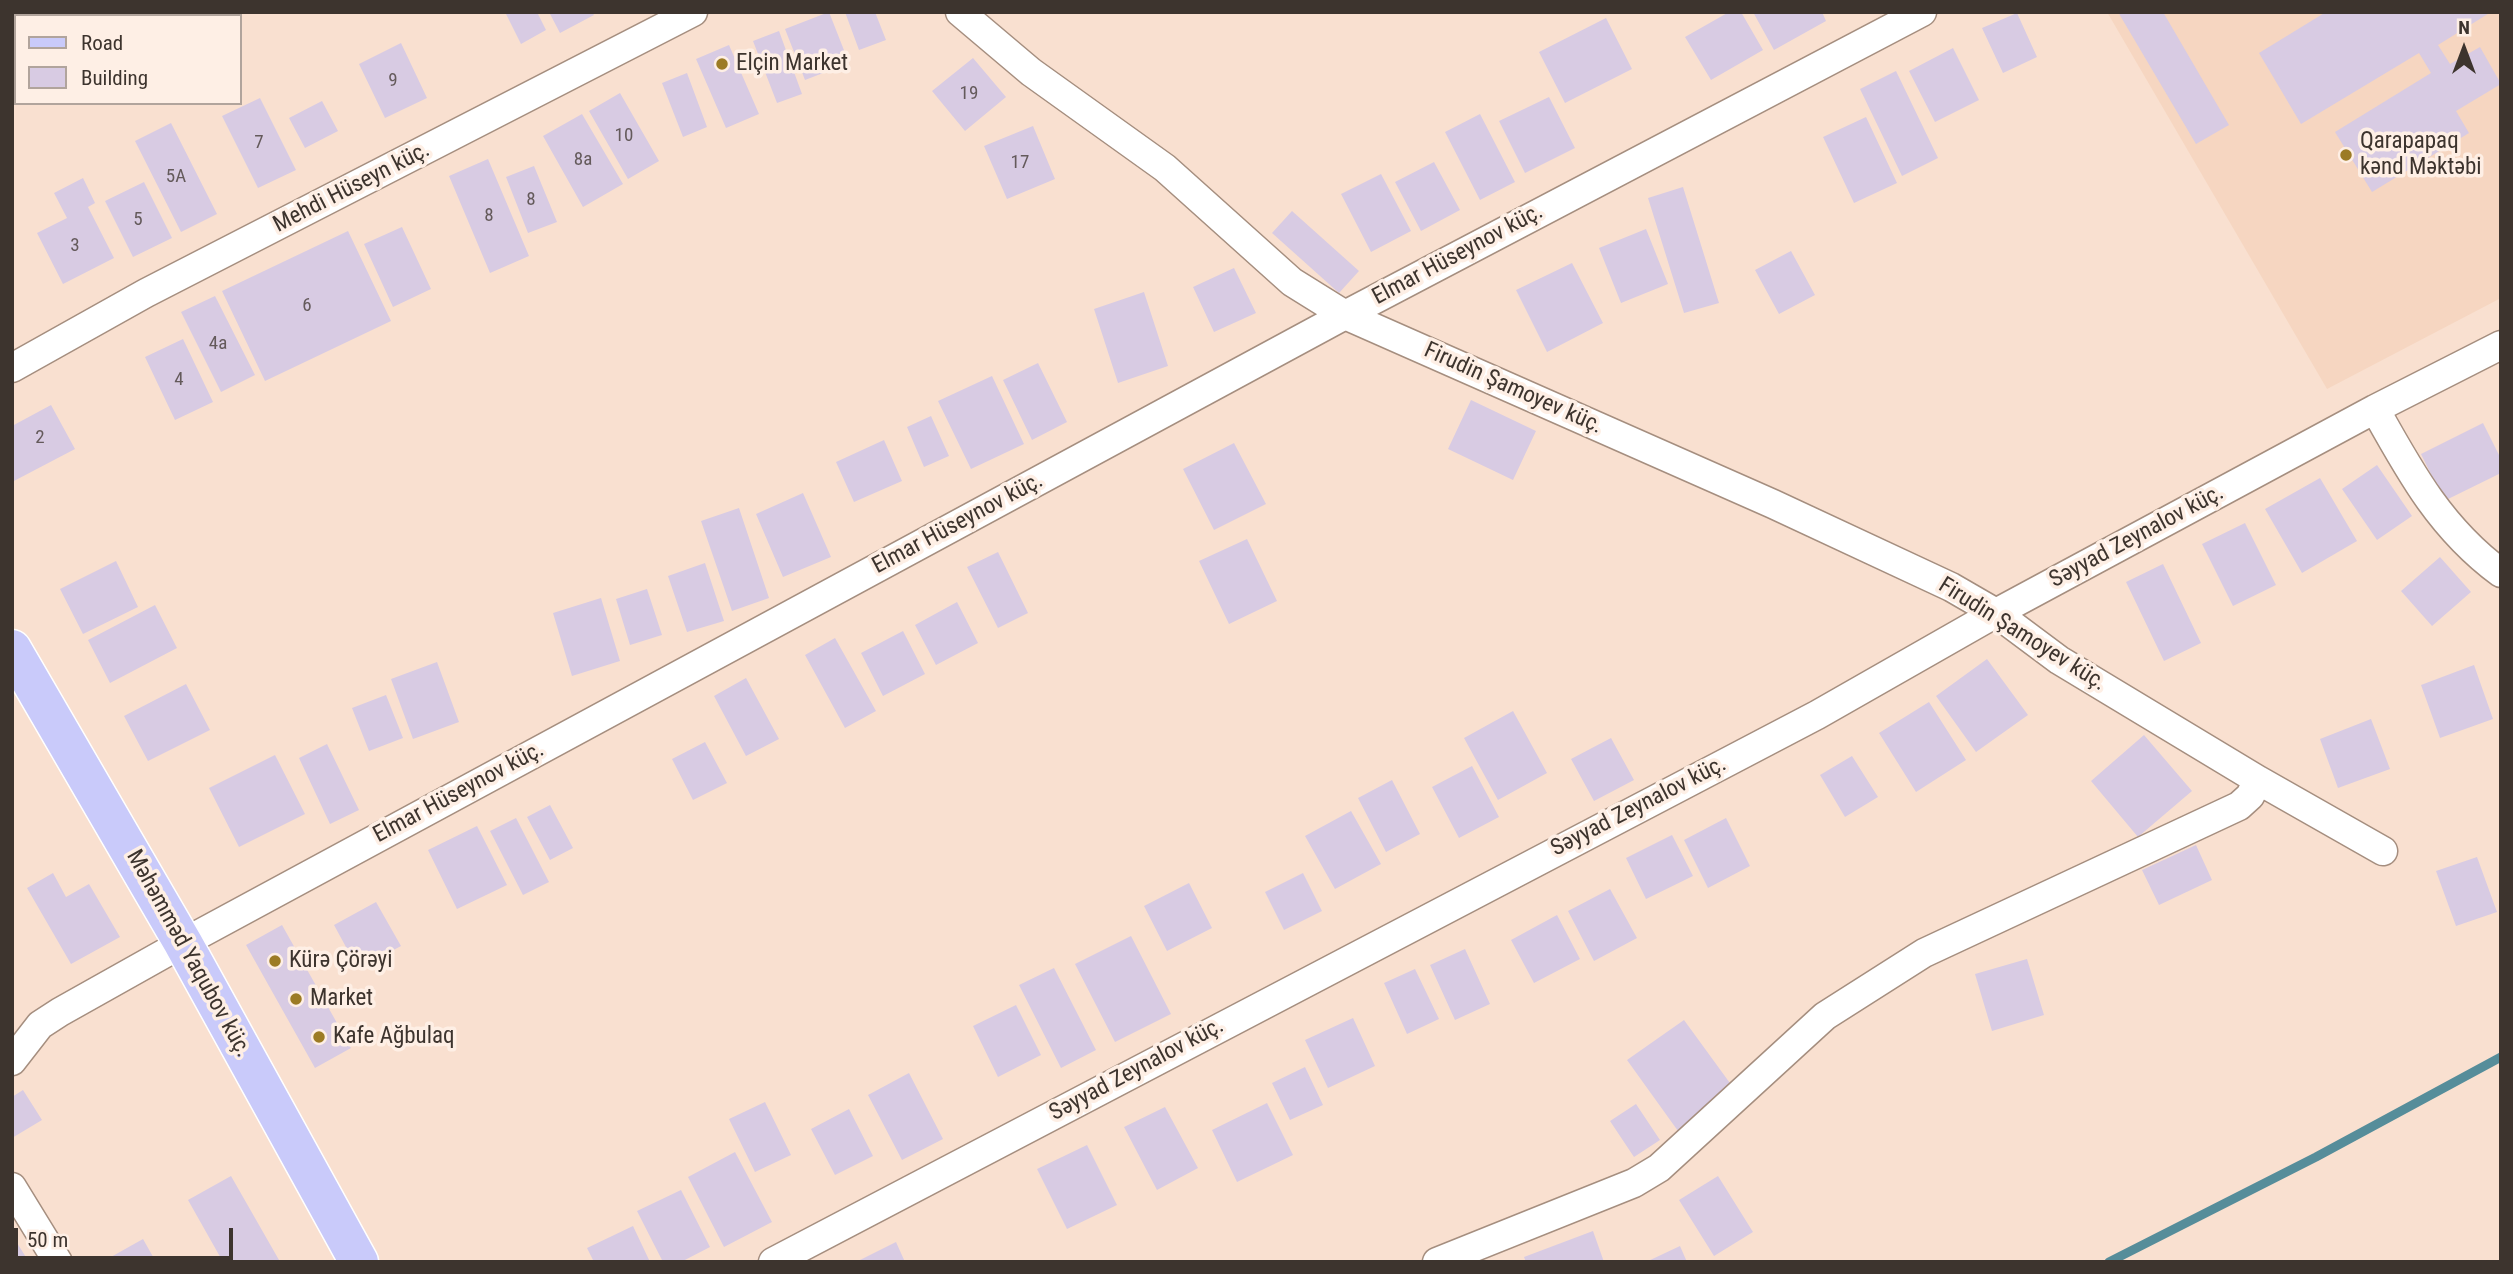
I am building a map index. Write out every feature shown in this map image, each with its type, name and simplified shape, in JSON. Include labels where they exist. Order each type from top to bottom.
[{"type":"main road","name":"Məhəmməd Yaqubov küç.","points":[[12,649],[183,943],[359,1262]]},
{"type":"street","name":"Mehdi Hüseyn küç.","points":[[12,368],[146,293],[694,12]]},
{"type":"street","name":"Firudin Şamoyev küç.","points":[[960,12],[1031,72],[1166,168],[1292,282],[1345,315],[1785,509],[1951,587],[1996,613],[2059,660],[2258,780],[2383,850]]},
{"type":"street","name":"Elmar Hüseynov küç.","points":[[12,1060],[34,1032],[60,1012],[183,943],[1345,315],[1922,12]]},
{"type":"street","name":"Səyyad Zeynalov küç.","points":[[773,1262],[1817,715],[1996,613],[2375,409],[2501,345]]},
{"type":"street","points":[[2375,409],[2417,485],[2451,528],[2501,573]]},
{"type":"street","points":[[1437,1262],[1634,1183],[1659,1168],[1825,1016],[1853,996],[1924,953],[2239,806],[2250,796],[2258,780]]},
{"type":"street","points":[[12,1187],[58,1262]]},
{"type":"shaded area","name":"Qarapapaq kənd Məktəbi","points":[[2107,12],[2501,12],[2501,298],[2327,389]]},
{"type":"building","points":[[505,12],[537,12],[546,30],[521,44]]},
{"type":"building","points":[[549,12],[592,12],[594,15],[560,33]]},
{"type":"building","points":[[829,12],[849,63],[805,80],[785,29]]},
{"type":"building","points":[[845,12],[875,12],[886,40],[859,50]]},
{"type":"building","points":[[1729,12],[1741,12],[1763,50],[1711,80],[1685,37]]},
{"type":"building","points":[[1753,12],[1822,12],[1826,21],[1774,50]]},
{"type":"building","points":[[2118,12],[2163,12],[2229,125],[2196,144]]},
{"type":"building","points":[[2326,12],[2491,12],[2438,45],[2450,64],[2480,47],[2501,84],[2456,111],[2469,133],[2372,192],[2335,132],[2431,73],[2419,53],[2301,124],[2259,53]]},
{"type":"building","points":[[2017,13],[2037,57],[2003,73],[1982,28]]},
{"type":"building","points":[[1606,18],[1632,69],[1565,103],[1539,52]]},
{"type":"building","points":[[779,31],[802,94],[777,103],[753,41]]},
{"type":"building","points":[[401,43],[427,98],[385,118],[359,64]]},
{"type":"building","points":[[729,45],[759,114],[726,128],[696,59]]},
{"type":"building","points":[[1953,48],[1979,100],[1935,122],[1909,71]]},
{"type":"building","points":[[973,58],[1006,97],[965,131],[932,91]]},
{"type":"building","points":[[1896,71],[1938,158],[1902,176],[1860,89]]},
{"type":"building","points":[[687,73],[707,127],[683,137],[662,83]]},
{"type":"building","points":[[620,93],[659,161],[628,179],[589,111]]},
{"type":"building","points":[[1549,97],[1575,148],[1525,173],[1499,121]]},
{"type":"building","points":[[260,98],[296,170],[258,188],[222,116]]},
{"type":"building","points":[[322,101],[338,131],[305,148],[289,118]]},
{"type":"building","points":[[582,114],[623,184],[583,207],[543,136]]},
{"type":"building","points":[[1480,114],[1515,182],[1480,200],[1445,132]]},
{"type":"building","points":[[1866,117],[1897,183],[1854,203],[1823,137]]},
{"type":"building","points":[[171,123],[217,214],[181,232],[135,141]]},
{"type":"building","points":[[1033,126],[1055,179],[1007,199],[984,146]]},
{"type":"building","points":[[488,159],[529,256],[490,273],[449,176]]},
{"type":"building","points":[[1434,162],[1460,210],[1421,231],[1395,182]]},
{"type":"building","points":[[534,166],[557,222],[528,233],[506,177]]},
{"type":"building","points":[[1381,174],[1411,231],[1371,252],[1341,194]]},
{"type":"building","points":[[83,178],[95,203],[88,207],[114,258],[63,284],[37,233],[67,218],[54,193]]},
{"type":"building","points":[[144,182],[172,238],[133,257],[105,201]]},
{"type":"building","points":[[1683,187],[1719,303],[1684,313],[1648,198]]},
{"type":"building","points":[[1292,211],[1359,271],[1339,293],[1272,233]]},
{"type":"building","points":[[402,227],[431,289],[393,307],[364,244]]},
{"type":"building","points":[[1646,229],[1668,284],[1621,303],[1599,248]]},
{"type":"building","points":[[348,231],[391,321],[265,381],[222,291]]},
{"type":"building","points":[[1791,251],[1815,295],[1779,314],[1755,270]]},
{"type":"building","points":[[1572,263],[1603,323],[1547,352],[1516,290]]},
{"type":"building","points":[[1234,268],[1256,313],[1214,332],[1193,287]]},
{"type":"building","points":[[1144,292],[1168,366],[1118,383],[1094,309]]},
{"type":"building","points":[[215,296],[255,375],[221,392],[181,312]]},
{"type":"building","points":[[183,339],[213,402],[175,420],[145,357]]},
{"type":"building","points":[[1038,363],[1067,422],[1032,440],[1003,380]]},
{"type":"building","points":[[992,376],[1024,444],[971,469],[938,401]]},
{"type":"building","points":[[1471,400],[1536,431],[1513,480],[1448,449]]},
{"type":"building","points":[[51,405],[75,449],[12,482],[12,426]]},
{"type":"building","points":[[931,416],[949,456],[924,467],[907,427]]},
{"type":"building","points":[[2483,423],[2501,459],[2501,473],[2444,501],[2421,454]]},
{"type":"building","points":[[884,440],[902,481],[854,502],[836,462]]},
{"type":"building","points":[[1234,443],[1266,504],[1214,530],[1183,469]]},
{"type":"building","points":[[2377,465],[2412,516],[2377,540],[2342,489]]},
{"type":"building","points":[[2320,478],[2357,541],[2302,573],[2265,509]]},
{"type":"building","points":[[803,493],[831,557],[783,577],[756,514]]},
{"type":"building","points":[[739,508],[769,598],[732,611],[701,521]]},
{"type":"building","points":[[2245,523],[2276,585],[2233,606],[2202,544]]},
{"type":"building","points":[[1247,539],[1277,601],[1229,624],[1199,561]]},
{"type":"building","points":[[998,552],[1028,613],[998,628],[967,567]]},
{"type":"building","points":[[2440,557],[2471,592],[2432,626],[2401,591]]},
{"type":"building","points":[[116,561],[138,607],[83,634],[60,589]]},
{"type":"building","points":[[705,563],[724,621],[687,632],[668,576]]},
{"type":"building","points":[[2163,564],[2201,643],[2164,661],[2126,582]]},
{"type":"building","points":[[647,589],[662,635],[630,645],[616,599]]},
{"type":"building","points":[[601,598],[620,661],[572,676],[553,613]]},
{"type":"building","points":[[957,602],[978,643],[936,665],[915,625]]},
{"type":"building","points":[[155,605],[177,648],[110,683],[88,640]]},
{"type":"building","points":[[903,631],[925,674],[883,696],[861,653]]},
{"type":"building","points":[[835,638],[876,711],[845,728],[805,655]]},
{"type":"building","points":[[1987,659],[2028,715],[1976,752],[1936,696]]},
{"type":"building","points":[[437,662],[459,722],[413,739],[391,679]]},
{"type":"building","points":[[2474,665],[2493,719],[2440,738],[2421,685]]},
{"type":"building","points":[[746,678],[779,739],[746,756],[714,696]]},
{"type":"building","points":[[186,684],[210,730],[148,761],[124,716]]},
{"type":"building","points":[[386,695],[403,738],[369,751],[352,708]]},
{"type":"building","points":[[1929,702],[1966,760],[1916,792],[1879,733]]},
{"type":"building","points":[[1513,711],[1547,773],[1498,800],[1464,738]]},
{"type":"building","points":[[2371,719],[2390,769],[2338,788],[2320,739]]},
{"type":"building","points":[[2144,735],[2192,791],[2138,837],[2091,781]]},
{"type":"building","points":[[1611,738],[1634,780],[1594,801],[1571,759]]},
{"type":"building","points":[[705,742],[727,783],[693,800],[672,759]]},
{"type":"building","points":[[327,744],[359,810],[330,824],[299,758]]},
{"type":"building","points":[[275,755],[305,814],[239,847],[209,788]]},
{"type":"building","points":[[1852,756],[1878,797],[1845,817],[1820,775]]},
{"type":"building","points":[[1472,766],[1499,817],[1459,838],[1432,787]]},
{"type":"building","points":[[1392,780],[1420,834],[1386,852],[1358,798]]},
{"type":"building","points":[[550,805],[573,848],[550,860],[527,817]]},
{"type":"building","points":[[1351,811],[1381,864],[1335,889],[1305,836]]},
{"type":"building","points":[[516,818],[549,882],[523,895],[490,831]]},
{"type":"building","points":[[1726,818],[1750,866],[1708,888],[1684,840]]},
{"type":"building","points":[[477,826],[507,885],[457,909],[428,850]]},
{"type":"building","points":[[1672,835],[1693,876],[1646,899],[1626,858]]},
{"type":"building","points":[[2196,845],[2212,880],[2159,905],[2142,870]]},
{"type":"building","points":[[2477,857],[2497,912],[2456,926],[2436,871]]},
{"type":"building","points":[[53,873],[66,897],[89,884],[120,937],[71,964],[27,888]]},
{"type":"building","points":[[1303,873],[1322,911],[1284,930],[1265,892]]},
{"type":"building","points":[[1189,883],[1212,928],[1167,951],[1144,906]]},
{"type":"building","points":[[1610,889],[1637,938],[1594,961],[1568,911]]},
{"type":"building","points":[[376,902],[401,946],[358,969],[334,925]]},
{"type":"building","points":[[1557,915],[1580,959],[1534,983],[1511,940]]},
{"type":"building","points":[[282,925],[351,1048],[315,1068],[246,945]]},
{"type":"building","points":[[1131,936],[1171,1014],[1115,1042],[1075,964]]},
{"type":"building","points":[[1465,949],[1490,1004],[1455,1020],[1430,965]]},
{"type":"building","points":[[2027,959],[2044,1015],[1992,1031],[1975,974]]},
{"type":"building","points":[[1054,968],[1096,1050],[1061,1068],[1019,985]]},
{"type":"building","points":[[1415,969],[1439,1019],[1407,1034],[1384,983]]},
{"type":"building","points":[[1016,1005],[1041,1055],[998,1077],[973,1026]]},
{"type":"building","points":[[1353,1018],[1375,1066],[1328,1088],[1305,1040]]},
{"type":"building","points":[[1684,1020],[1735,1090],[1678,1131],[1627,1060]]},
{"type":"building","points":[[1305,1067],[1323,1105],[1290,1120],[1272,1083]]},
{"type":"building","points":[[909,1073],[943,1139],[902,1160],[868,1095]]},
{"type":"building","points":[[23,1090],[42,1120],[12,1138],[12,1097]]},
{"type":"building","points":[[765,1102],[791,1155],[755,1172],[729,1119]]},
{"type":"building","points":[[1267,1103],[1293,1155],[1237,1182],[1212,1130]]},
{"type":"building","points":[[1636,1104],[1660,1140],[1634,1157],[1610,1121]]},
{"type":"building","points":[[1165,1107],[1198,1168],[1157,1190],[1124,1127]]},
{"type":"building","points":[[849,1109],[873,1156],[835,1175],[811,1129]]},
{"type":"building","points":[[1087,1145],[1117,1205],[1067,1229],[1037,1169]]},
{"type":"building","points":[[735,1152],[772,1222],[724,1247],[688,1177]]},
{"type":"building","points":[[231,1176],[279,1260],[277,1262],[223,1262],[188,1200]]},
{"type":"building","points":[[1718,1176],[1753,1232],[1714,1256],[1679,1200]]},
{"type":"building","points":[[681,1190],[710,1247],[681,1262],[663,1262],[637,1211]]},
{"type":"building","points":[[633,1226],[650,1262],[594,1262],[587,1248]]},
{"type":"building","points":[[1593,1231],[1604,1262],[1526,1262],[1524,1257]]},
{"type":"building","points":[[12,1235],[29,1262],[12,1262]]},
{"type":"building","points":[[143,1239],[156,1262],[102,1262]]},
{"type":"building","points":[[896,1242],[905,1262],[856,1262]]},
{"type":"building","points":[[1680,1246],[1687,1262],[1646,1262]]},
{"type":"waterway","points":[[2109,1262],[2316,1157],[2501,1057]]},
{"type":"place","name":"Elçin Market","points":[[722,64]]},
{"type":"place","name":"Qarapapaq kənd Məktəbi","points":[[2346,155]]},
{"type":"place","name":"Kürə Çörəyi","points":[[275,961]]},
{"type":"place","name":"Market","points":[[296,999]]},
{"type":"place","name":"Kafe Ağbulaq","points":[[319,1037]]}]
